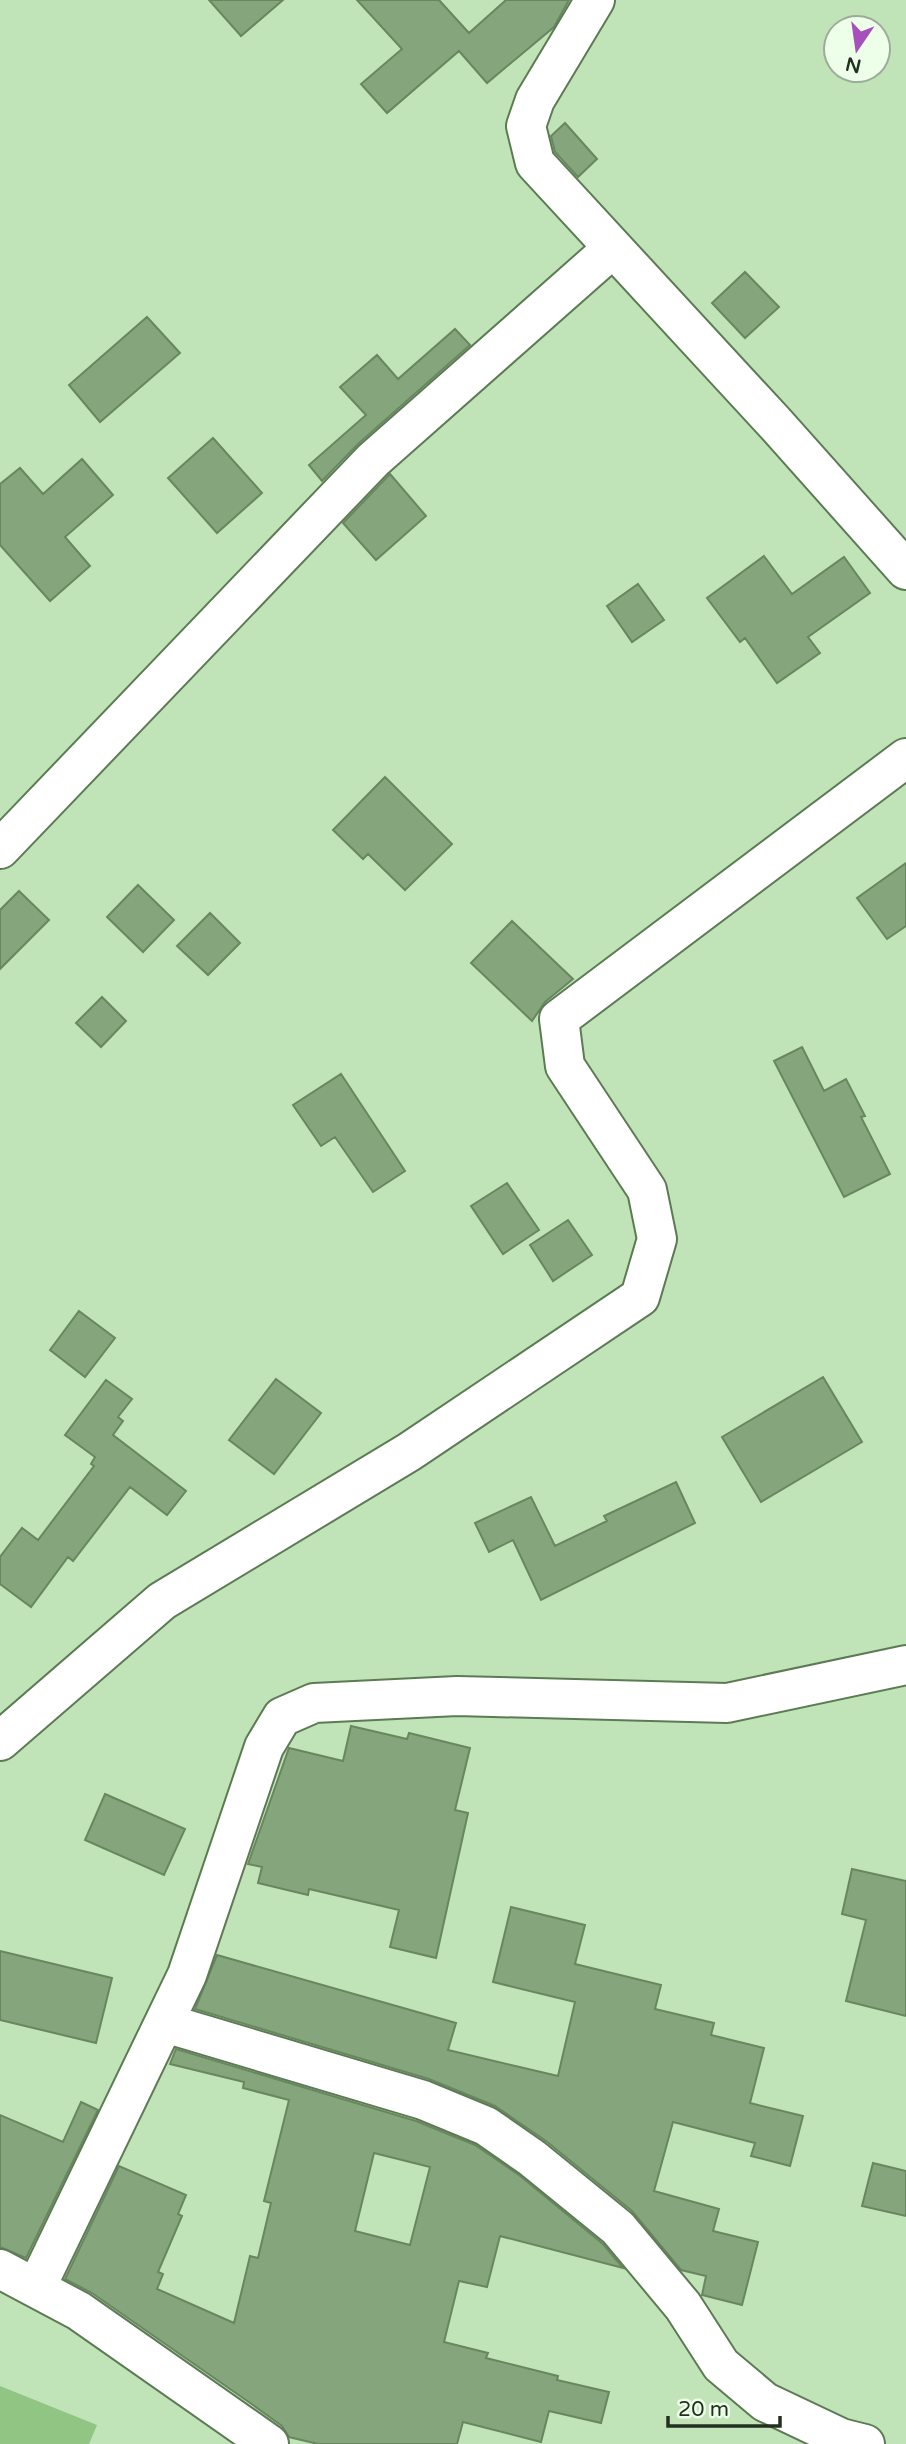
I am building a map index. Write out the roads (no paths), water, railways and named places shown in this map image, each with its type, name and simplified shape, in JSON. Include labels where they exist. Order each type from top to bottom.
[{"type":"street","points":[[595,0],[535,100],[526,126],[535,163],[906,570]]},
{"type":"street","points":[[0,849],[373,460],[613,248]]},
{"type":"street","points":[[0,1741],[162,1601],[409,1452],[640,1297],[657,1240],[647,1190],[565,1066],[559,1019],[906,758]]},
{"type":"street","points":[[36,2288],[187,1975],[264,1746],[282,1717],[314,1703],[457,1696],[727,1703],[906,1665]]},
{"type":"street","points":[[165,2023],[423,2100],[486,2126],[532,2158],[618,2228],[683,2306],[721,2365],[765,2402],[841,2438],[866,2444]]},
{"type":"street","points":[[0,2269],[79,2311],[269,2444]]}]
